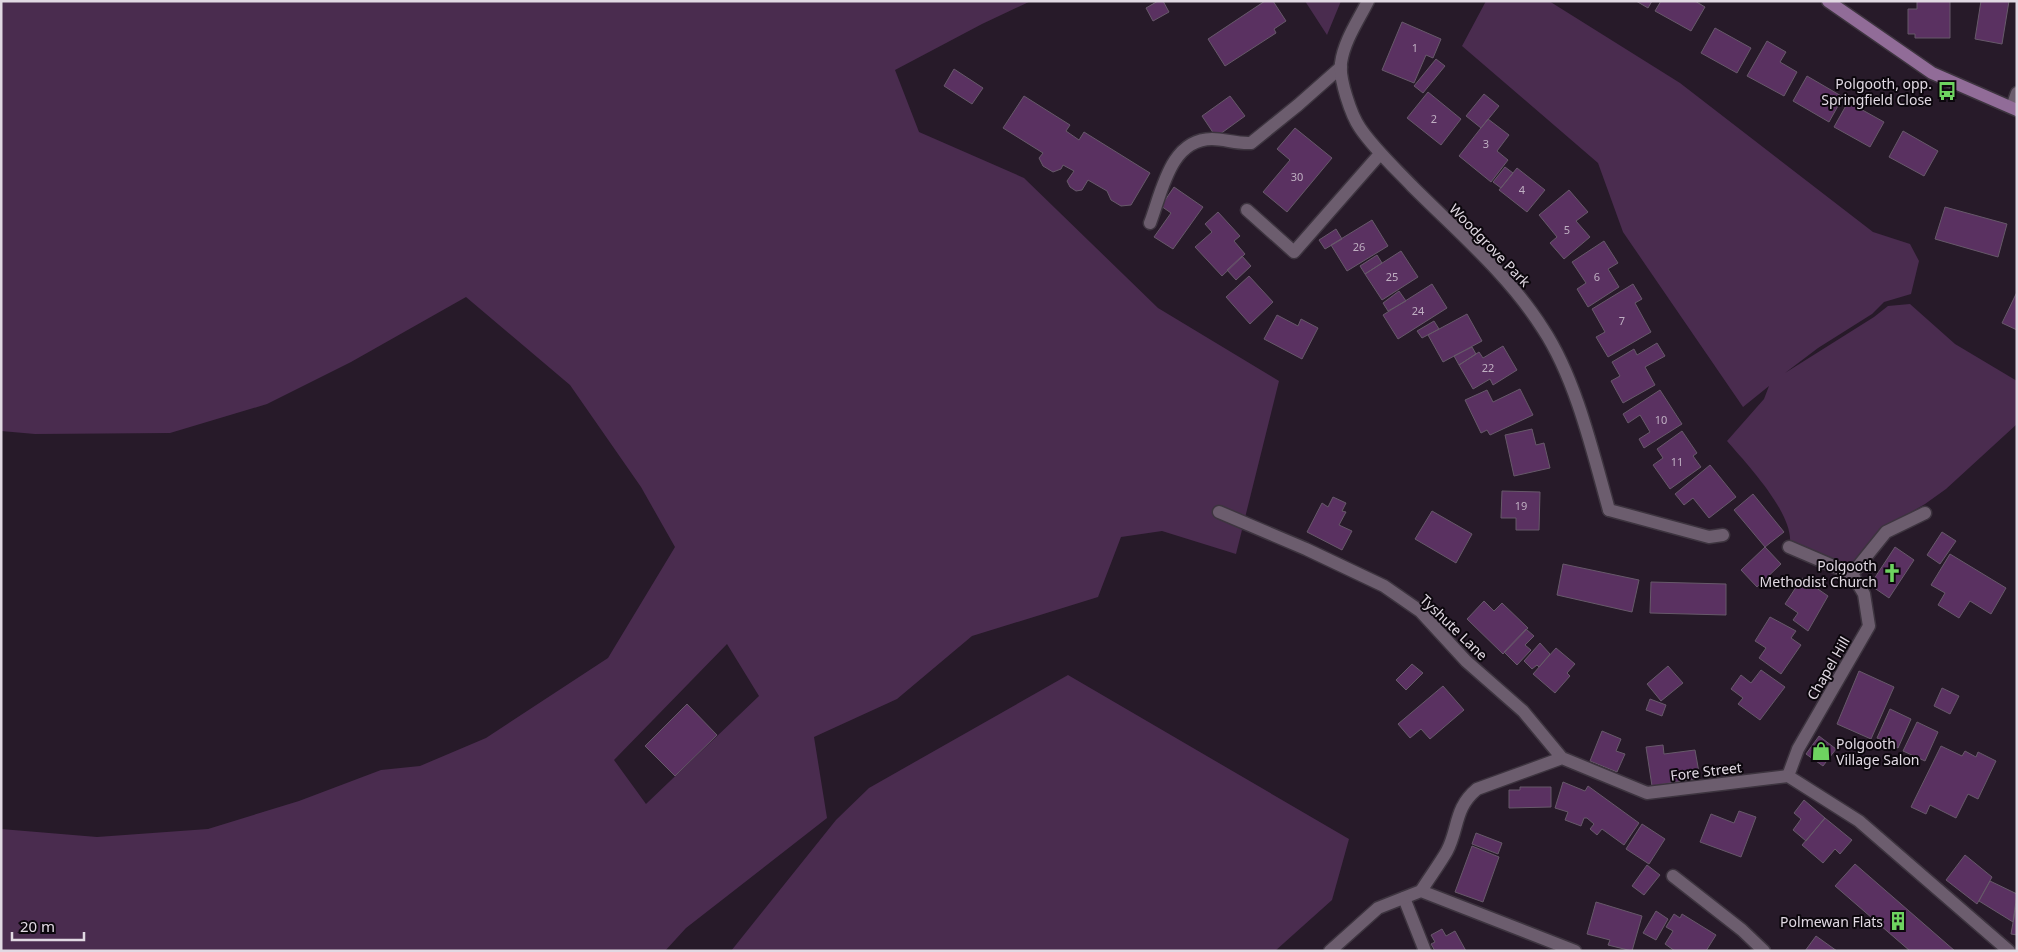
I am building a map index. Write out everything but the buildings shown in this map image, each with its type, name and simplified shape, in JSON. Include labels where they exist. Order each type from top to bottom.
[{"type":"street","name":"Woodgrove Park","points":[[1368,1],[1348,39],[1341,67],[1343,83],[1359,126],[1380,154],[1509,284],[1544,330],[1567,377],[1584,423],[1609,510],[1709,537],[1723,534]]},
{"type":"street","points":[[1828,1],[1932,73],[2014,109],[2017,93]]},
{"type":"street","points":[[1150,222],[1165,178],[1182,151],[1202,140],[1213,139],[1250,143],[1298,105],[1341,67]]},
{"type":"street","points":[[1247,210],[1294,252],[1380,154]]},
{"type":"street","name":"Tyshute Lane","points":[[1219,512],[1306,549],[1384,586],[1420,611],[1466,661],[1523,711],[1562,758]]},
{"type":"street","points":[[1789,547],[1852,574],[1886,532],[1925,513]]},
{"type":"street","name":"Chapel Hill","points":[[1788,776],[1798,749],[1870,626],[1864,594],[1852,574]]},
{"type":"street","points":[[1330,951],[1378,908],[1421,892],[1447,850],[1456,817],[1466,797],[1477,789],[1562,758]]},
{"type":"street","name":"Fore Street","points":[[1562,758],[1647,793],[1788,776]]},
{"type":"street","points":[[1788,776],[1859,821],[2009,951]]},
{"type":"street","points":[[1673,876],[1742,930],[1764,951]]},
{"type":"street","points":[[1421,892],[1575,951]]},
{"type":"street","points":[[1404,898],[1425,951]]},
{"type":"shaded area","points":[[1,1],[1031,1],[982,24],[895,70],[919,132],[1024,178],[1158,308],[1279,381],[1236,554],[1162,531],[1121,537],[1098,597],[972,636],[897,699],[814,737],[827,818],[686,928],[665,951],[1,951],[1,829],[97,837],[208,829],[299,801],[381,770],[420,766],[486,738],[608,658],[675,547],[641,487],[570,385],[466,297],[351,362],[267,404],[170,433],[35,434],[1,431]],"holes":[[[727,644],[759,696],[646,804],[614,760]]]},
{"type":"shaded area","points":[[1305,1],[1341,1],[1327,35]]},
{"type":"shaded area","points":[[1486,1],[1549,1],[1680,83],[1873,232],[1910,244],[1919,261],[1911,294],[1884,302],[1872,314],[1818,348],[1785,373],[1874,317],[1888,306],[1910,304],[1955,344],[2017,381],[2017,424],[1946,489],[1881,530],[1850,568],[1790,543],[1789,531],[1777,504],[1757,475],[1727,441],[1764,399],[1769,386],[1743,407],[1623,232],[1598,163],[1462,46]]},
{"type":"shaded area","points":[[1068,675],[1349,839],[1332,900],[1275,951],[731,951],[836,820],[869,788]]},
{"type":"place","name":"Polgooth, opp. Springfield Close","points":[[1947,91]]},
{"type":"place","name":"Polgooth Methodist Church","points":[[1892,573]]},
{"type":"place","name":"Polgooth Village Salon","points":[[1821,751]]},
{"type":"place","name":"Polmewan Flats","points":[[1898,921]]}]
